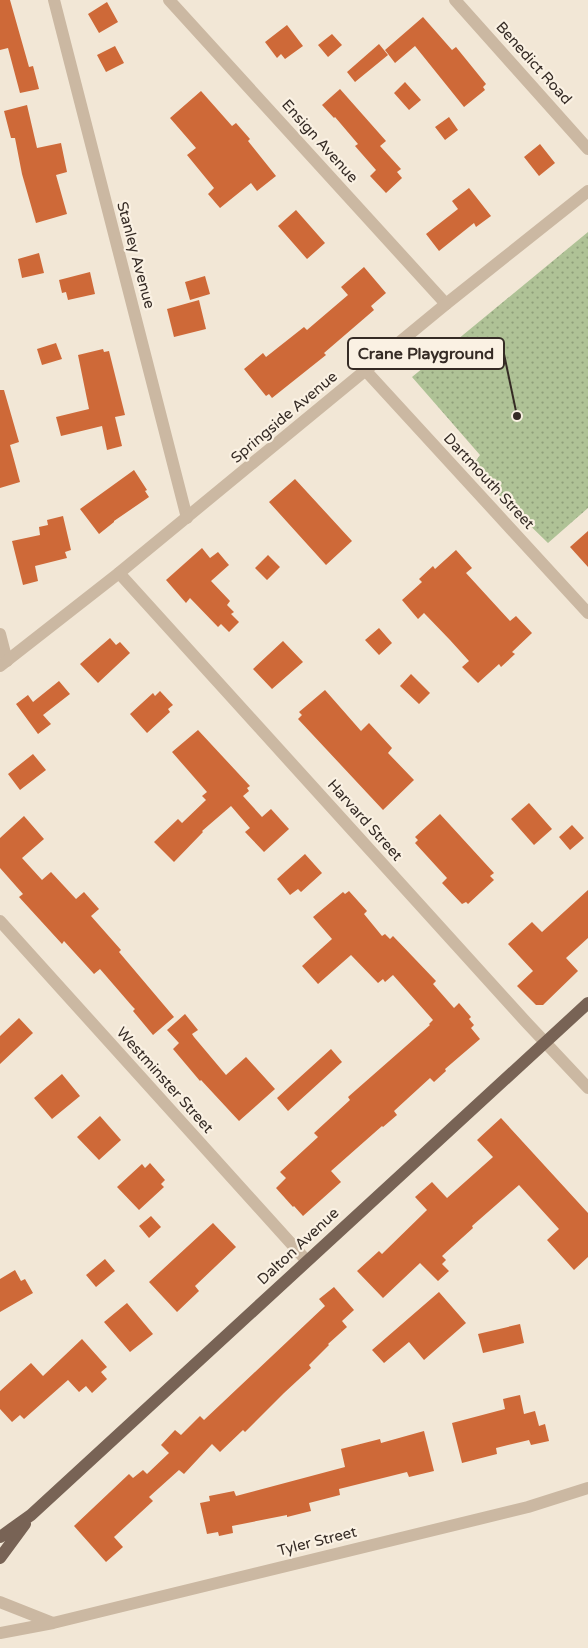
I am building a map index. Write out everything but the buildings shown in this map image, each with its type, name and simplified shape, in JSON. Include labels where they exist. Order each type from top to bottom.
[{"type":"main road","name":"Dalton Avenue","points":[[0,1537],[31,1515],[306,1260],[588,1003]]},
{"type":"main road","name":"Dalton Avenue","points":[[0,1558],[31,1515]]},
{"type":"street","name":"Stanley Avenue","points":[[54,0],[187,518]]},
{"type":"street","name":"Ensign Avenue","points":[[169,0],[446,304]]},
{"type":"street","name":"Benedict Road","points":[[456,0],[588,148]]},
{"type":"street","name":"Springside Avenue","points":[[4,664],[187,518],[446,304],[588,191]]},
{"type":"street","name":"Dartmouth Street","points":[[366,370],[588,613]]},
{"type":"street","name":"Harvard Street","points":[[119,573],[544,1042],[588,1088]]},
{"type":"street","points":[[0,634],[4,664]]},
{"type":"street","name":"Westminster Street","points":[[0,920],[306,1260]]},
{"type":"street","name":"Tyler Street","points":[[0,1633],[53,1623],[528,1506],[588,1488]]},
{"type":"street","points":[[0,1602],[53,1623]]},
{"type":"green space","points":[[588,232],[588,508],[548,543],[471,468],[480,455],[412,377]]},
{"type":"place","name":"Crane Playground","points":[[517,416]]}]
